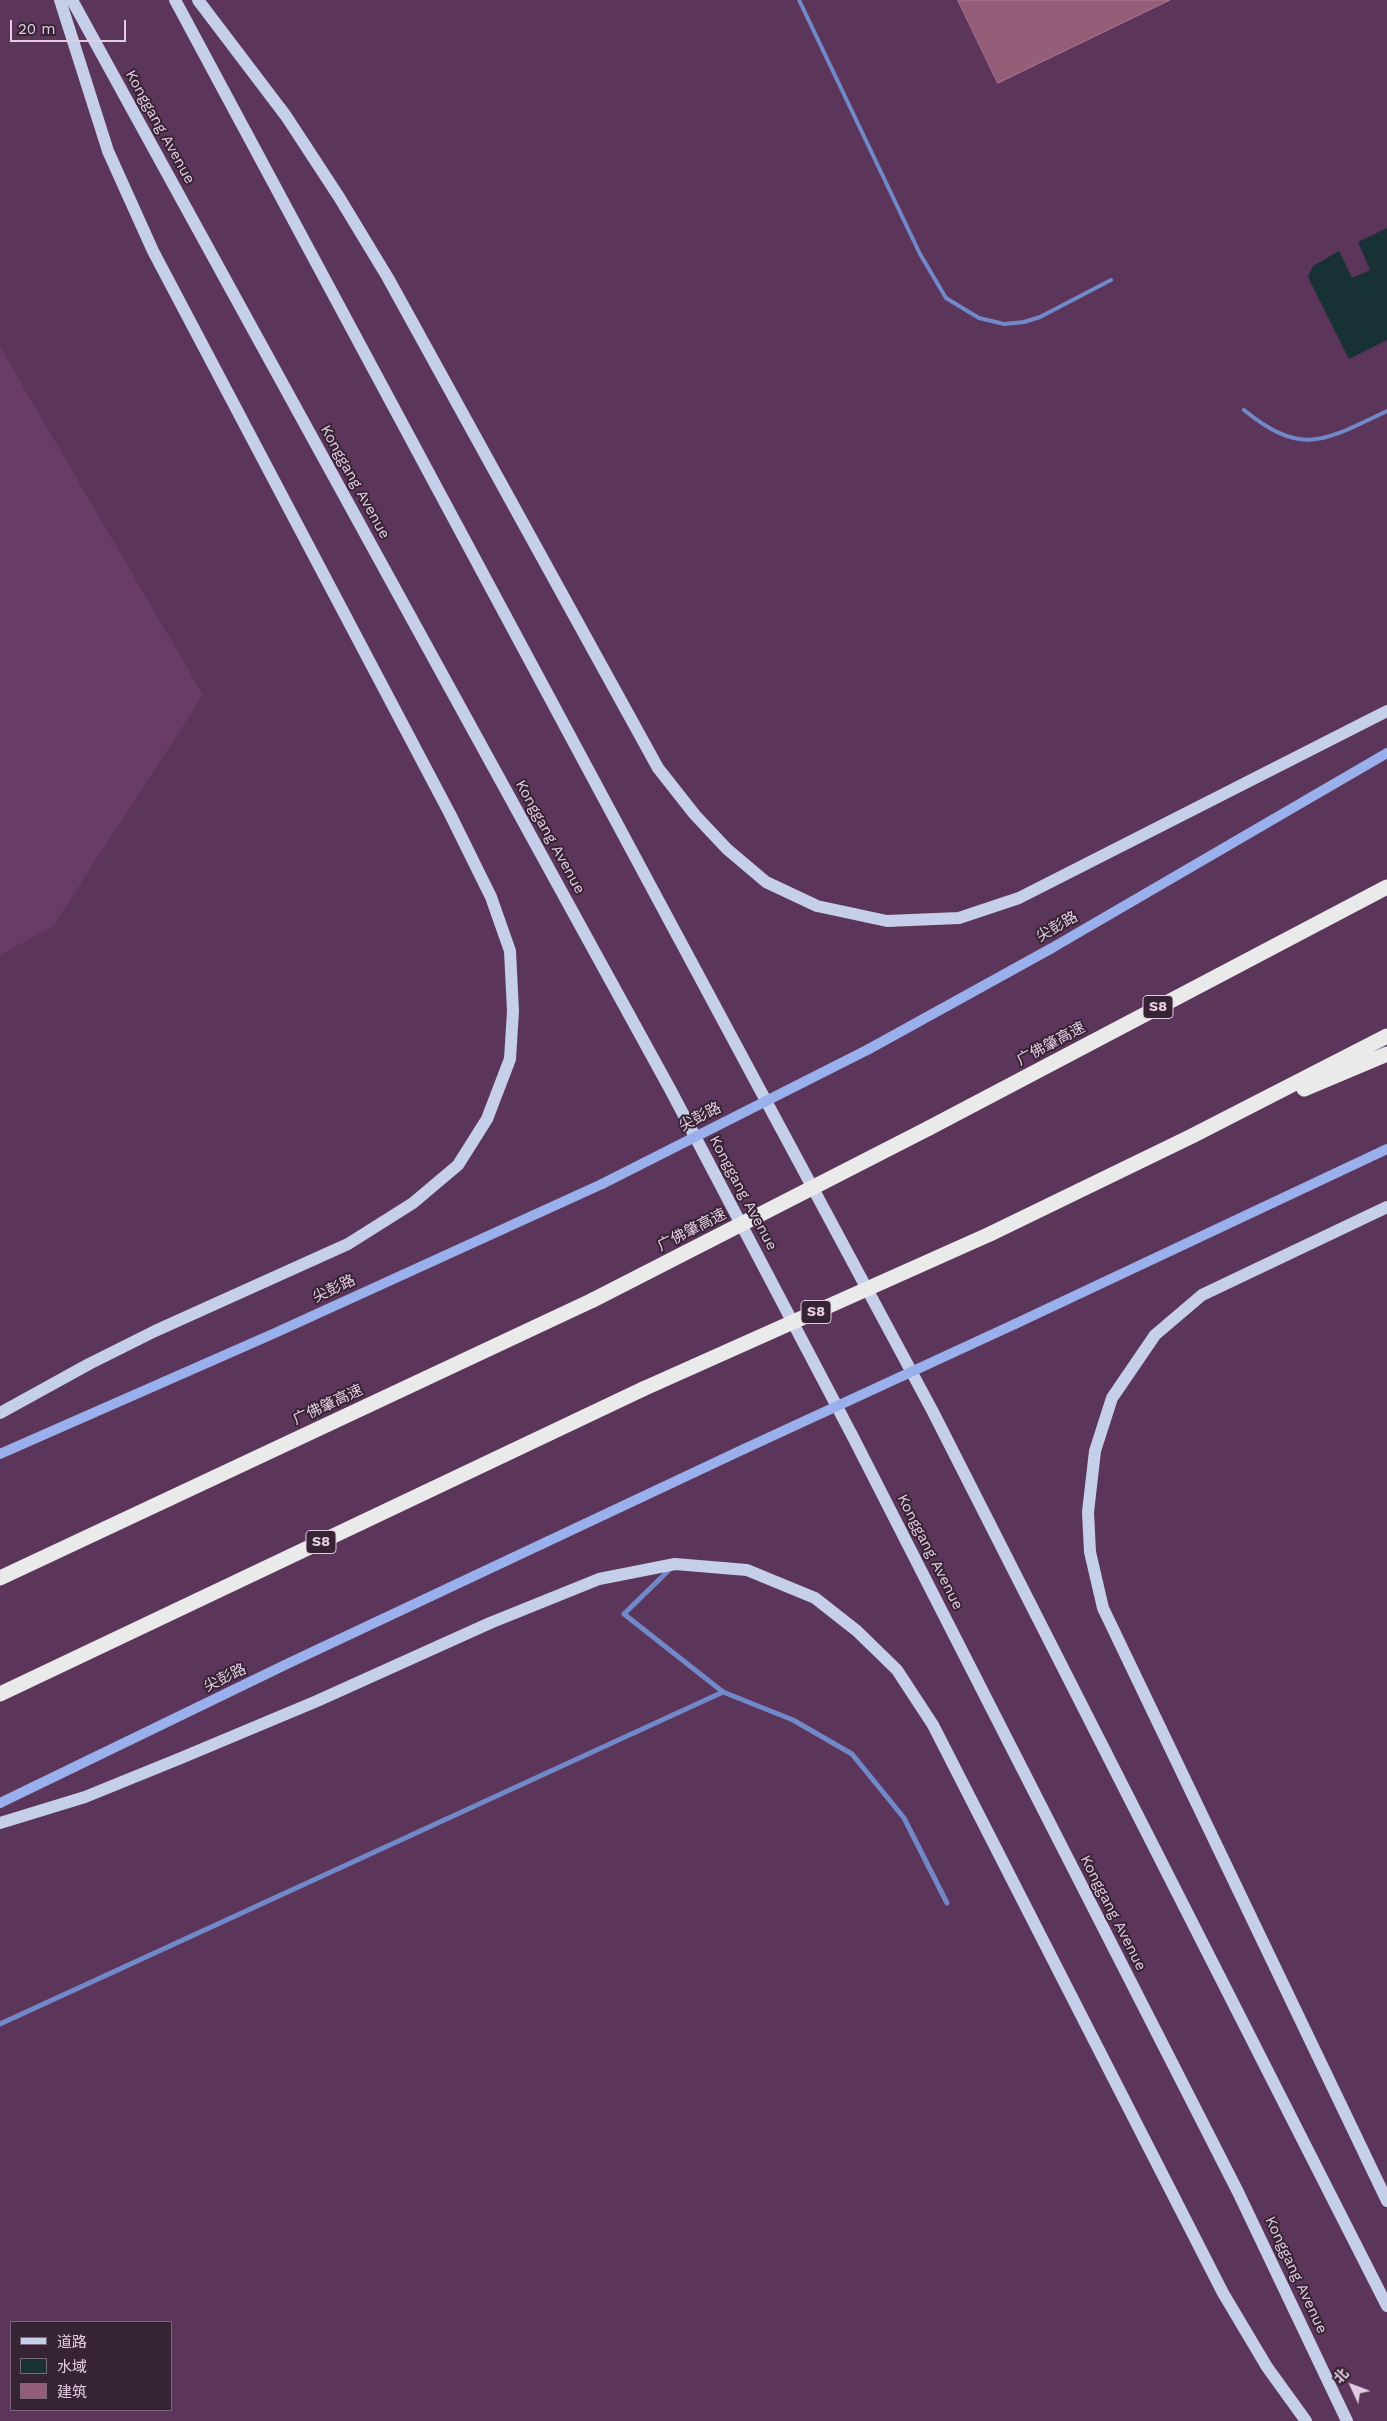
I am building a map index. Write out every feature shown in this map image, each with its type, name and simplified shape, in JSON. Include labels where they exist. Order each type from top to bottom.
[{"type":"highway","name":"广佛肇高速","points":[[0,1578],[593,1300],[929,1128],[1387,887]]},
{"type":"highway","name":"S8","points":[[0,1694],[643,1389],[990,1234],[1192,1136],[1387,1036]]},
{"type":"highway","points":[[1192,1136],[1387,1054]]},
{"type":"main road","points":[[0,1413],[89,1364],[155,1331],[348,1244],[413,1203],[458,1165],[488,1119],[510,1059],[513,1011],[510,951],[491,896],[450,814],[153,251],[108,151],[60,0]]},
{"type":"main road","name":"Konggang Avenue","points":[[72,0],[689,1124],[853,1437],[1238,2192],[1347,2421]]},
{"type":"main road","points":[[175,0],[932,1410],[1387,2306]]},
{"type":"main road","points":[[198,0],[286,116],[339,197],[388,278],[658,768],[695,815],[727,849],[766,882],[817,906],[887,921],[959,918],[1019,898],[1387,711]]},
{"type":"main road","name":"尖彭路","points":[[0,1454],[266,1337],[602,1184],[869,1049],[1077,934],[1387,753]]},
{"type":"main road","name":"尖彭路","points":[[0,1803],[289,1663],[1387,1149]]},
{"type":"main road","points":[[1387,1207],[1202,1296],[1155,1335],[1112,1398],[1095,1451],[1088,1512],[1090,1552],[1103,1608],[1387,2201]]},
{"type":"main road","points":[[0,1823],[86,1797],[182,1758],[317,1701],[490,1623],[599,1579],[675,1564],[747,1570],[815,1598],[857,1631],[897,1670],[933,1725],[1223,2293],[1267,2367],[1306,2421]]},
{"type":"street","points":[[675,1564],[624,1614],[723,1692],[793,1720],[852,1754],[904,1818],[948,1903]]},
{"type":"street","points":[[0,2024],[723,1692]]},
{"type":"lane","points":[[799,0],[920,254],[946,298],[979,318],[1004,324],[1024,322],[1040,317],[1111,280]]},
{"type":"lane","points":[[1244,410],[1273,431],[1303,441],[1330,438],[1387,411]]},
{"type":"shaded area","points":[[0,347],[203,695],[53,926],[0,955]]},
{"type":"water","points":[[1387,228],[1387,340],[1349,359],[1308,277],[1313,266],[1339,251],[1352,278],[1370,270],[1358,242]]},
{"type":"building","points":[[958,0],[1170,0],[998,83]]}]
